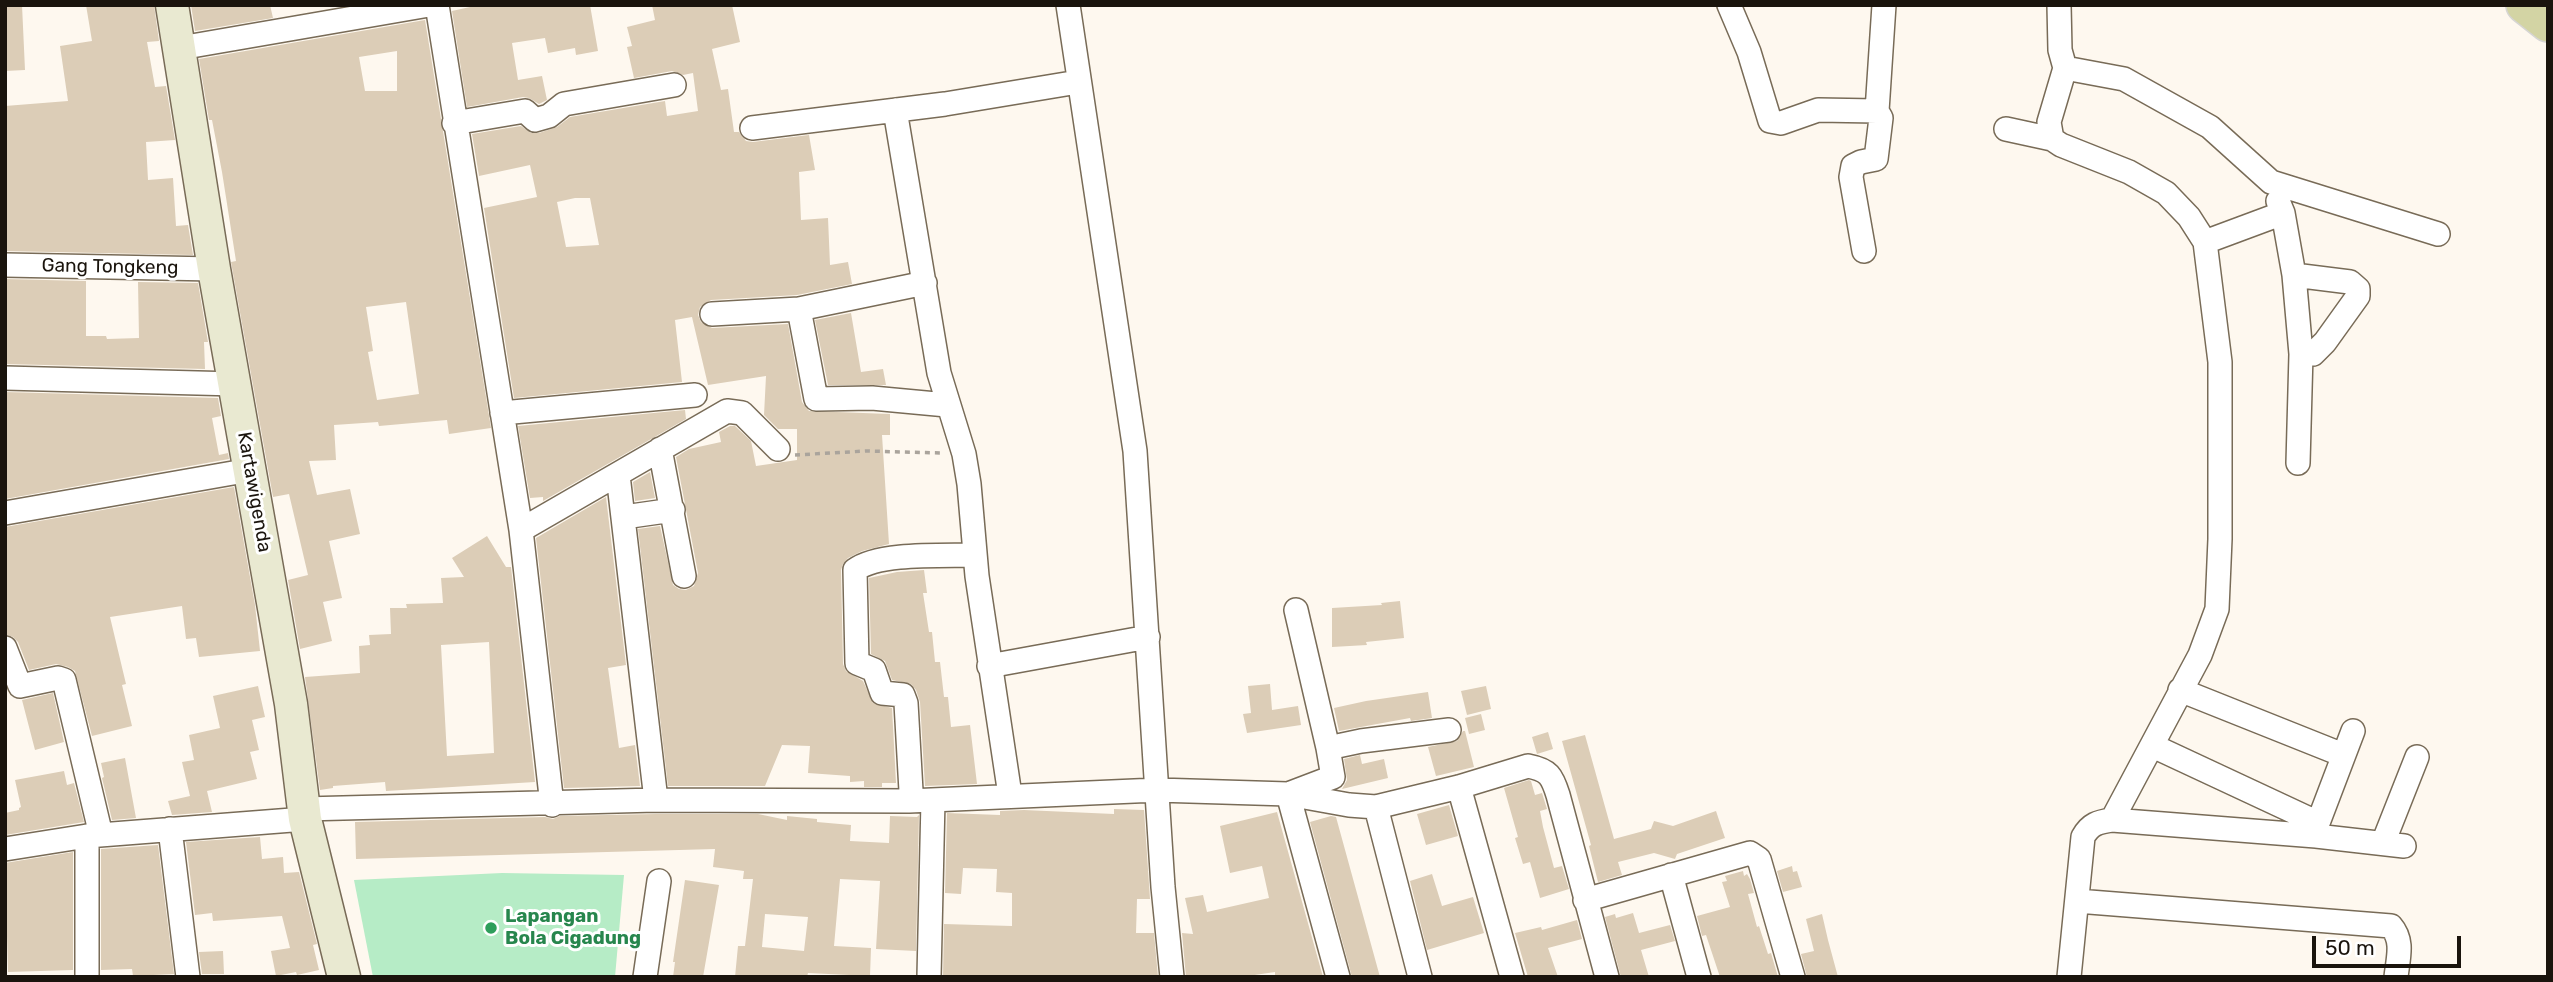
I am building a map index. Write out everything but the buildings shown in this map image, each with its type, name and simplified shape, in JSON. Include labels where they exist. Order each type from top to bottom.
[{"type":"main road","points":[[2524,5],[2548,24]]},
{"type":"street","name":"Kartawigenda","points":[[172,5],[214,269],[291,704],[304,814],[344,977]]},
{"type":"street","points":[[180,48],[429,5]]},
{"type":"street","points":[[437,5],[521,530],[552,805]]},
{"type":"street","points":[[1068,5],[1135,451],[1163,887],[1172,977]]},
{"type":"street","points":[[1729,5],[1749,52],[1770,121],[1781,123],[1818,110],[1877,111]]},
{"type":"street","points":[[1864,250],[1851,177],[1853,166],[1876,159],[1881,118],[1877,111],[1884,5]]},
{"type":"street","points":[[2052,139],[2049,122],[2065,68],[2060,50],[2059,5]]},
{"type":"street","points":[[2065,68],[2124,79],[2210,127],[2271,182],[2438,234]]},
{"type":"street","points":[[752,128],[895,110],[1078,82]]},
{"type":"street","points":[[454,123],[525,111],[535,120],[549,116],[564,104],[674,85]]},
{"type":"street","points":[[895,110],[939,373],[964,454],[970,484],[975,555],[989,666],[1010,795]]},
{"type":"street","points":[[2006,128],[2052,139],[2129,172],[2166,193],[2189,217],[2205,242],[2220,362],[2217,609],[2200,655],[2112,820]]},
{"type":"street","points":[[2271,182],[2283,213],[2294,275],[2301,355],[2298,463]]},
{"type":"street","points":[[2205,242],[2283,213]]},
{"type":"street","name":"Gang Tongkeng","points":[[5,265],[214,269]]},
{"type":"street","points":[[2294,275],[2350,282],[2358,289],[2358,296],[2325,342],[2313,354],[2301,355]]},
{"type":"street","points":[[712,314],[799,309],[925,284]]},
{"type":"street","points":[[799,309],[816,400],[872,398],[947,404]]},
{"type":"street","points":[[5,378],[236,384]]},
{"type":"street","points":[[502,412],[695,395]]},
{"type":"street","points":[[521,530],[718,415],[735,411],[742,413],[778,449]]},
{"type":"street","points":[[660,449],[684,576]]},
{"type":"street","points":[[5,513],[250,470]]},
{"type":"street","points":[[618,475],[656,800]]},
{"type":"street","points":[[624,517],[673,510]]},
{"type":"street","points":[[909,801],[911,791],[906,703],[902,695],[882,693],[874,670],[857,663],[855,570],[866,562],[886,558],[975,555]]},
{"type":"street","points":[[1288,794],[1333,777],[1296,610]]},
{"type":"street","points":[[989,666],[1149,637]]},
{"type":"street","points":[[5,648],[20,686],[58,678],[64,680],[87,777],[94,836],[87,977]]},
{"type":"street","points":[[2180,690],[2343,755]]},
{"type":"street","points":[[1328,748],[1449,730]]},
{"type":"street","points":[[2317,829],[2353,731]]},
{"type":"street","points":[[2153,746],[2317,829]]},
{"type":"street","points":[[2069,977],[2083,837],[2088,828],[2098,822],[2112,820],[2317,829],[2393,844],[2417,757]]},
{"type":"street","points":[[5,849],[94,836],[304,814],[656,800],[909,801],[1157,790],[1288,794],[1376,807],[1459,787],[1528,766],[1540,768],[1552,777],[1607,977]]},
{"type":"street","points":[[1459,787],[1512,977]]},
{"type":"street","points":[[1288,794],[1338,977]]},
{"type":"street","points":[[929,977],[933,800]]},
{"type":"street","points":[[1376,807],[1420,977]]},
{"type":"street","points":[[170,828],[188,977]]},
{"type":"street","points":[[1585,900],[1750,853],[1759,859],[1793,977]]},
{"type":"street","points":[[1671,876],[1699,977]]},
{"type":"street","points":[[645,977],[659,881]]},
{"type":"street","points":[[2077,901],[2391,926],[2400,942],[2396,977]]},
{"type":"street","points":[[336,977],[344,977]]},
{"type":"path","points":[[778,449],[802,456],[866,451],[964,454]]},
{"type":"green space","name":"Lapangan Bola Cigadung","points":[[502,873],[624,875],[615,977],[373,977],[354,880]]},
{"type":"place","name":"Lapangan Bola Cigadung","points":[[491,928]]}]
